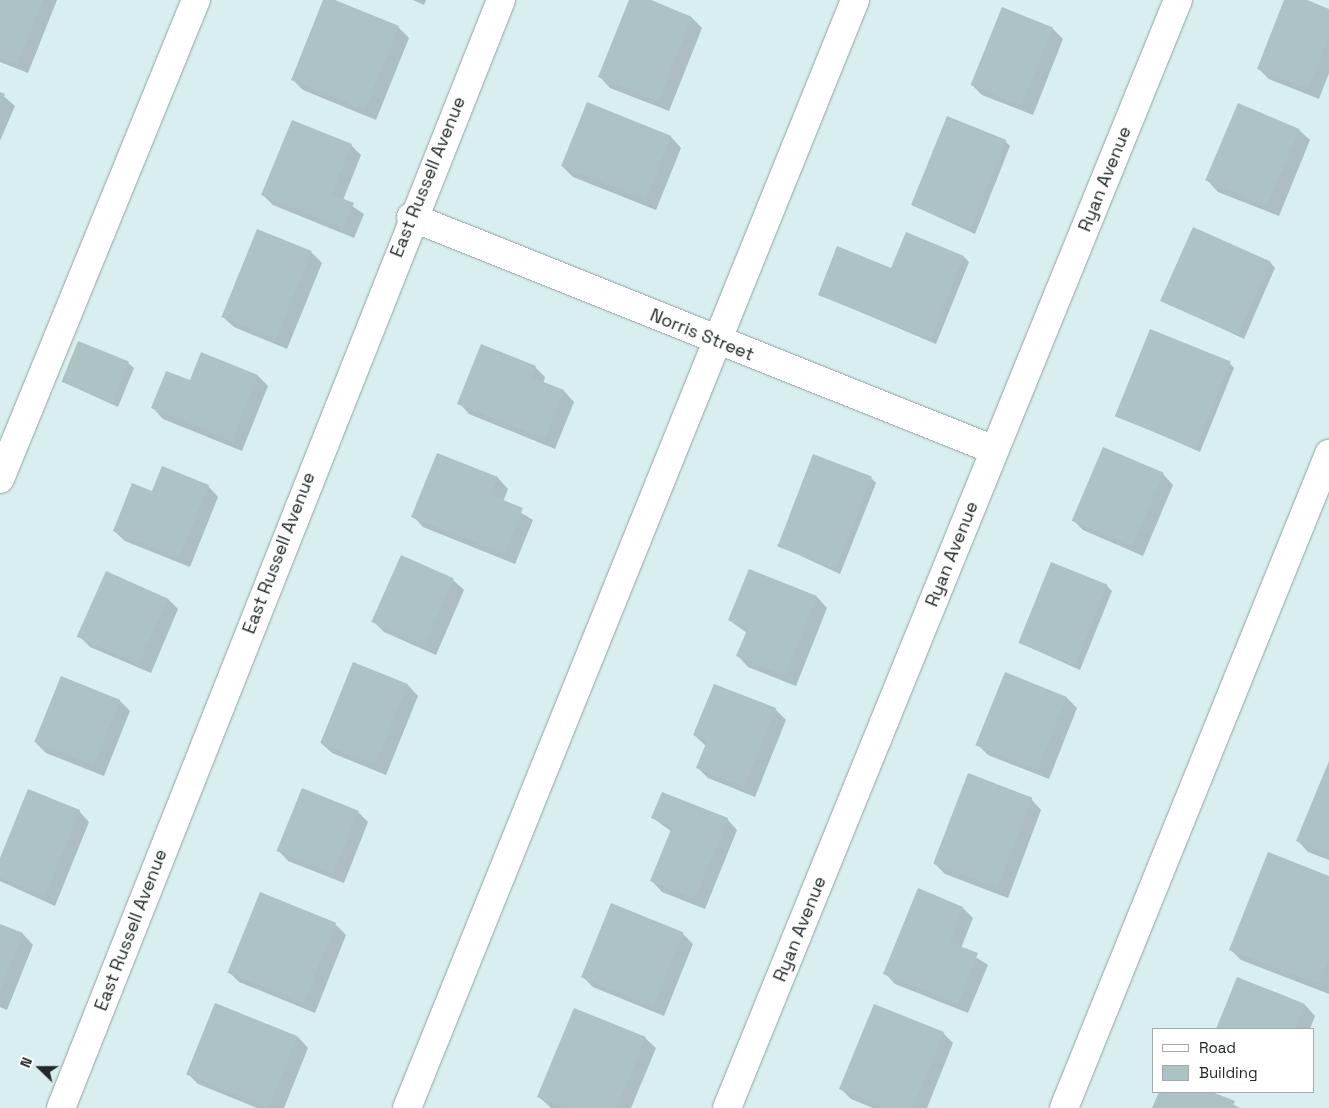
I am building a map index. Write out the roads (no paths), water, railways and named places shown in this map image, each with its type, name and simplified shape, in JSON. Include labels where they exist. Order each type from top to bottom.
[{"type":"street","points":[[0,479],[196,0]]},
{"type":"street","name":"East Russell Avenue","points":[[61,1108],[411,217],[501,0]]},
{"type":"street","points":[[406,1108],[855,0]]},
{"type":"street","name":"Ryan Avenue","points":[[727,1108],[1178,0]]},
{"type":"street","name":"Norris Street","points":[[411,217],[716,341],[994,450]]},
{"type":"street","points":[[1064,1108],[1329,454]]}]
